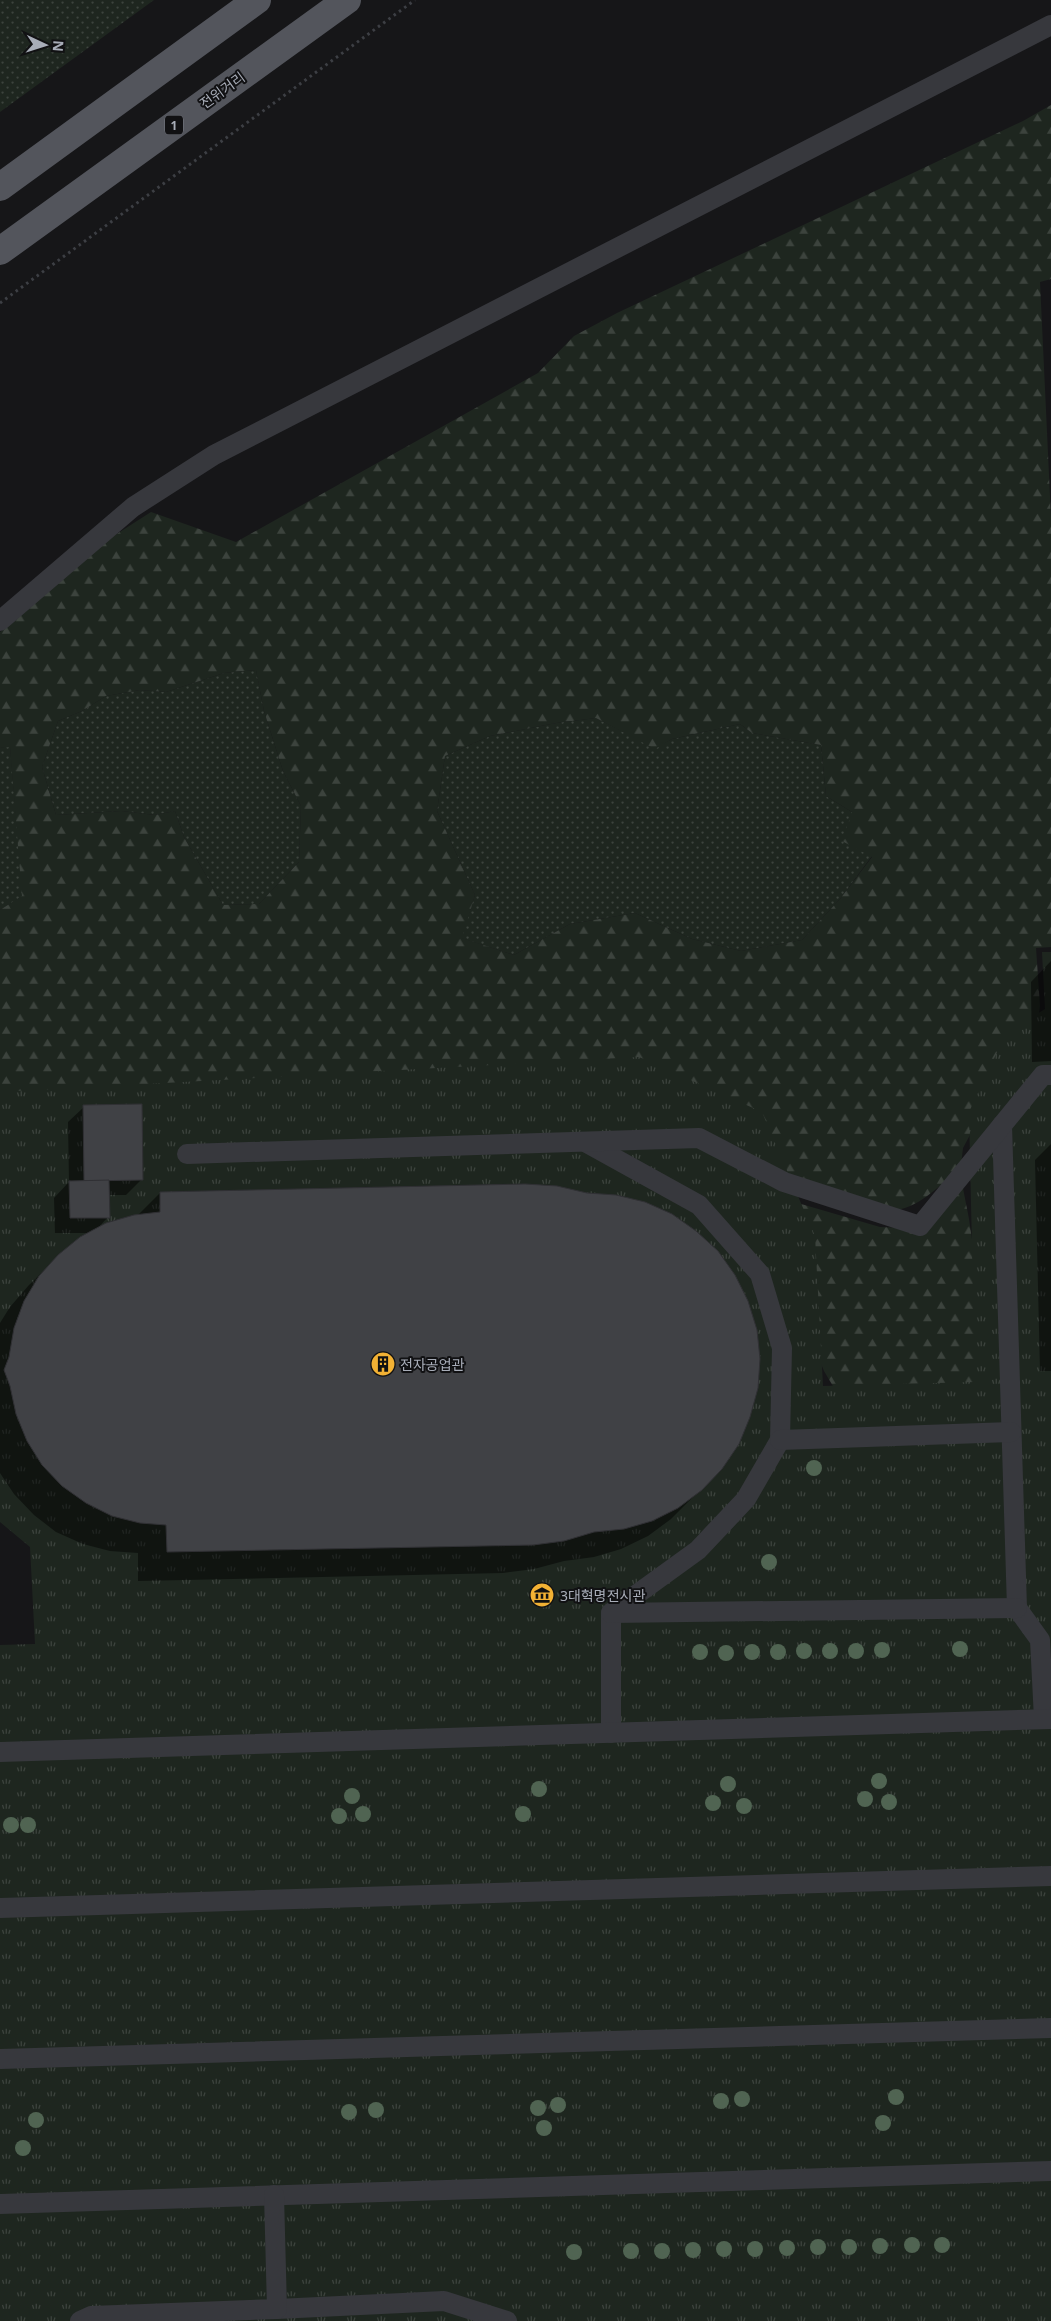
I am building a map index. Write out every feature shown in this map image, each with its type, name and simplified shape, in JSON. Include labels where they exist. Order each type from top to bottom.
[{"type":"main road","points":[[0,187],[257,0]]},
{"type":"main road","name":"전위거리","points":[[0,251],[347,0]]},
{"type":"lane","points":[[0,620],[133,507],[214,455],[1051,25]]},
{"type":"lane","points":[[187,1154],[698,1138],[784,1182],[920,1226],[1043,1075],[1051,1075]]},
{"type":"lane","points":[[0,1752],[1047,1719],[1040,1640],[1017,1608],[1002,1125]]},
{"type":"lane","points":[[585,1142],[699,1204],[760,1274],[782,1348],[780,1440],[746,1499],[698,1550],[611,1613]]},
{"type":"lane","points":[[780,1440],[1011,1432]]},
{"type":"lane","points":[[611,1613],[1017,1608]]},
{"type":"lane","points":[[611,1613],[611,1732]]},
{"type":"lane","points":[[0,1908],[1051,1876]]},
{"type":"lane","points":[[0,2059],[1051,2028]]},
{"type":"lane","points":[[0,2204],[1051,2171]]},
{"type":"lane","points":[[274,2195],[277,2308]]},
{"type":"lane","points":[[80,2321],[91,2316],[444,2301],[507,2321]]},
{"type":"path","points":[[0,303],[415,0]]},
{"type":"green space","points":[[0,0],[154,0],[0,112]]},
{"type":"green space","points":[[1051,105],[1051,279],[1040,282],[1051,518],[1051,947],[1036,948],[1040,1006],[1037,1029],[997,1084],[963,1148],[960,1173],[978,1281],[982,1420],[853,1420],[824,1371],[790,1287],[784,1199],[880,1227],[904,1228],[937,1209],[947,1180],[913,1205],[893,1210],[863,1205],[825,1193],[0,1242],[0,910],[22,896],[10,747],[0,748],[0,632],[112,537],[151,512],[236,542],[538,373],[574,336],[617,313],[1023,121]],"holes":[[[256,670],[264,711],[283,771],[301,806],[299,862],[259,904],[223,905],[184,837],[175,811],[155,815],[121,811],[56,815],[42,767],[58,721],[82,711],[106,696],[140,690],[166,692],[224,673]],[[596,718],[655,749],[672,739],[740,724],[752,733],[821,745],[826,796],[852,812],[842,841],[872,857],[840,899],[802,940],[741,951],[692,939],[635,913],[570,924],[514,955],[462,938],[475,895],[437,811],[445,756],[490,736],[556,723]]]},
{"type":"green space","points":[[256,670],[264,711],[283,771],[301,806],[299,862],[259,904],[223,905],[184,837],[175,811],[155,815],[121,811],[56,815],[42,767],[58,721],[82,711],[106,696],[140,690],[166,692],[224,673]]},
{"type":"green space","points":[[596,718],[655,748],[672,739],[740,724],[752,733],[821,745],[826,796],[852,812],[872,856],[840,899],[802,940],[741,951],[692,939],[635,913],[570,924],[514,955],[461,938],[475,895],[437,811],[445,756],[490,736],[556,723]]},
{"type":"green space","points":[[10,746],[23,896],[0,910],[0,748]]},
{"type":"green space","name":"3대혁명전시관","points":[[1042,952],[1051,952],[1051,2321],[0,2321],[0,1645],[35,1644],[30,1547],[0,1522],[0,1092],[639,1057],[762,1112],[815,1236],[823,1386],[975,1382],[969,1112],[1006,1033],[1045,1009]]},
{"type":"building","points":[[142,1104],[143,1180],[84,1181],[83,1105]]},
{"type":"building","points":[[109,1180],[110,1218],[70,1218],[69,1181]]},
{"type":"building","name":"전자공업관","points":[[525,1184],[557,1186],[587,1193],[616,1195],[645,1202],[672,1214],[696,1231],[718,1251],[735,1275],[748,1301],[757,1330],[760,1359],[758,1388],[750,1417],[739,1444],[722,1469],[702,1490],[678,1508],[652,1521],[624,1529],[594,1532],[564,1541],[533,1545],[167,1552],[166,1525],[140,1523],[112,1516],[86,1503],[62,1486],[42,1465],[27,1441],[16,1414],[10,1386],[4,1370],[9,1357],[14,1328],[24,1301],[39,1276],[58,1255],[80,1237],[106,1223],[134,1215],[160,1212],[160,1192]]},
{"type":"place","name":"전자공업관","points":[[383,1364]]},
{"type":"place","name":"3대혁명전시관","points":[[542,1595]]}]
